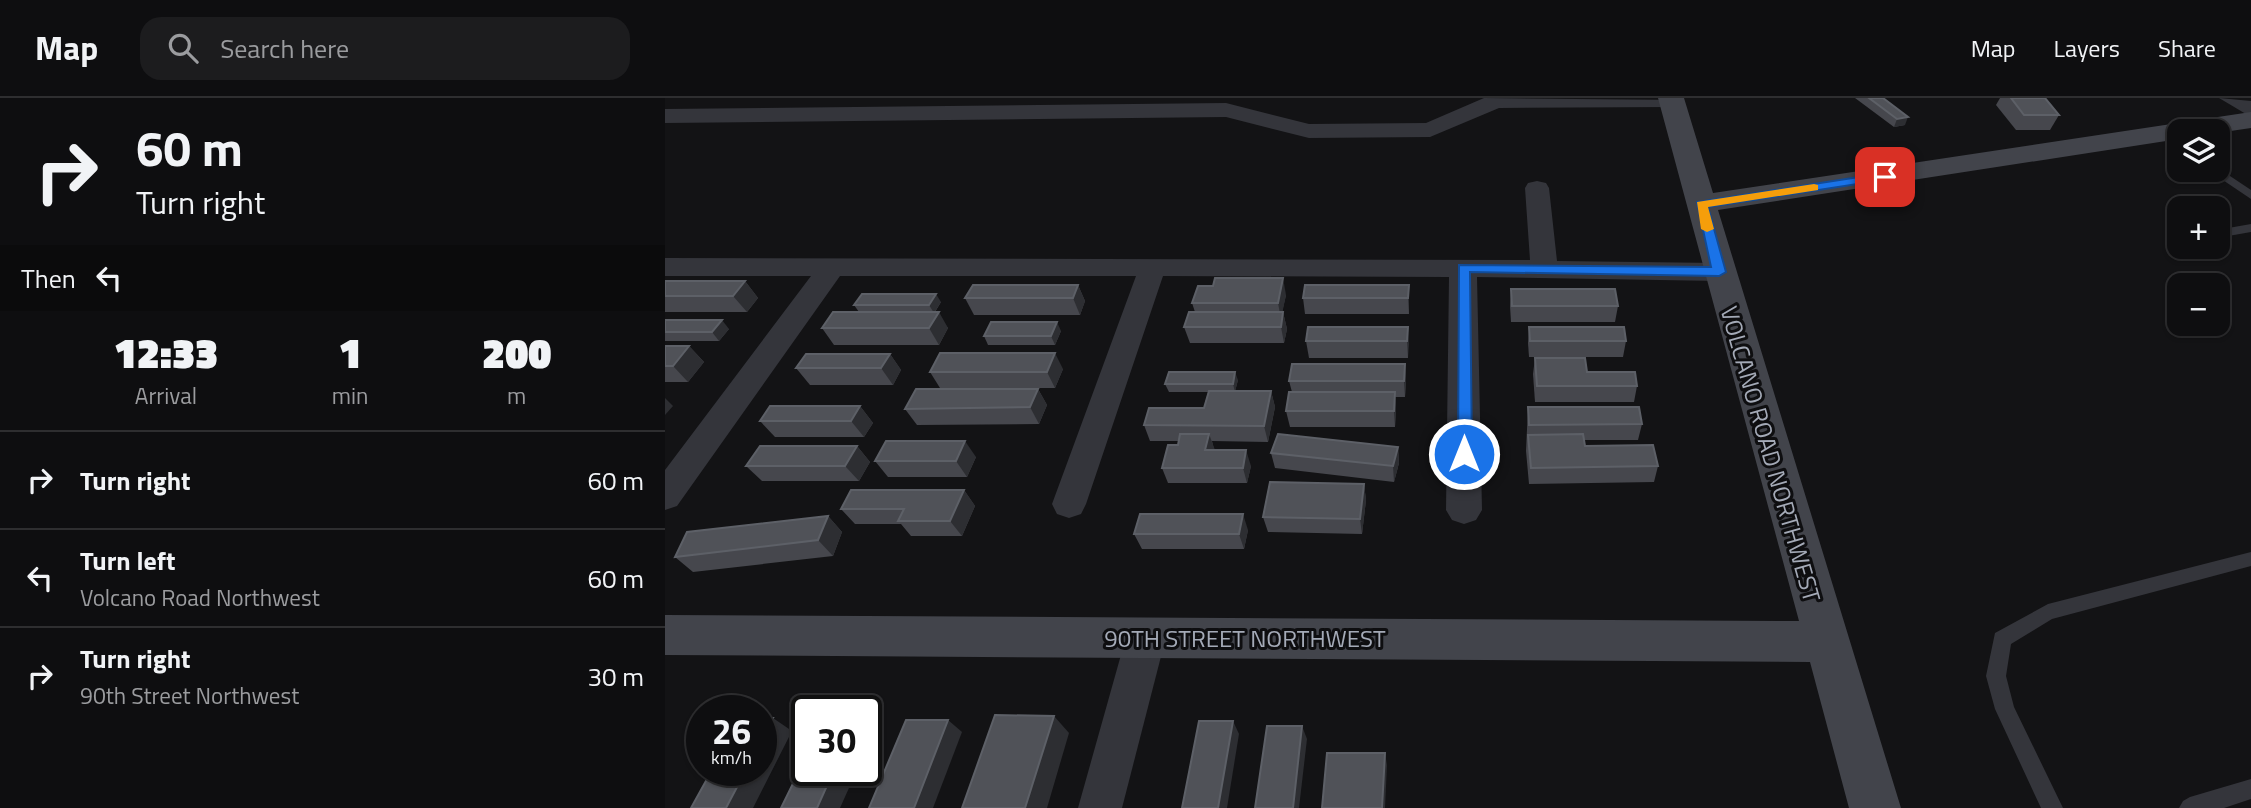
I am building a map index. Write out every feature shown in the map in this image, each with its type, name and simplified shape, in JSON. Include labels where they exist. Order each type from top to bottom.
[{"type":"street","points":[[2230,98],[2251,110]]},
{"type":"street","points":[[665,116],[1226,110],[1309,131],[1430,130],[1496,102],[1671,99]]},
{"type":"street","name":"VOLCANO ROAD NORTHWEST","points":[[1671,99],[1825,642],[1875,808]]},
{"type":"street","points":[[2230,124],[2251,120]]},
{"type":"street","points":[[1701,204],[2167,137]]},
{"type":"street","points":[[1537,188],[1544,268]]},
{"type":"street","points":[[665,267],[1153,266],[1544,268],[1719,272]]},
{"type":"street","points":[[1069,504],[1153,266]]},
{"type":"street","points":[[665,496],[834,267]]},
{"type":"street","points":[[1463,268],[1464,510]]},
{"type":"street","name":"90TH STREET NORTHWEST","points":[[665,635],[1825,642]]},
{"type":"street","points":[[1100,808],[1146,637]]},
{"type":"lane","points":[[2230,181],[2251,195]]},
{"type":"lane","points":[[2230,232],[2251,228]]},
{"type":"lane","points":[[2052,808],[2005,709],[1996,676],[2002,639],[2048,612],[2251,559]]},
{"type":"lane","points":[[2190,808],[2251,789]]},
{"type":"building","points":[[1869,98],[1883,98],[1908,117],[1897,119]]},
{"type":"building","points":[[2011,98],[2045,98],[2059,115],[2024,115]]},
{"type":"building","points":[[1215,278],[1283,278],[1278,303],[1192,303],[1198,286],[1213,286]]},
{"type":"building","points":[[665,281],[745,281],[733,296],[665,296]]},
{"type":"building","points":[[973,285],[1078,285],[1073,298],[965,298]]},
{"type":"building","points":[[1305,285],[1409,285],[1408,298],[1303,298]]},
{"type":"building","points":[[1511,289],[1615,289],[1618,306],[1512,306]]},
{"type":"building","points":[[862,294],[936,294],[929,305],[854,305]]},
{"type":"building","points":[[833,312],[939,312],[929,328],[822,328]]},
{"type":"building","points":[[1189,312],[1283,312],[1281,327],[1184,327]]},
{"type":"building","points":[[665,320],[722,320],[712,332],[665,332]]},
{"type":"building","points":[[991,322],[1057,322],[1051,336],[984,336]]},
{"type":"building","points":[[1308,327],[1408,327],[1407,341],[1306,341]]},
{"type":"building","points":[[1529,327],[1624,327],[1626,341],[1530,341]]},
{"type":"building","points":[[665,346],[689,346],[673,366],[665,366]]},
{"type":"building","points":[[940,353],[1055,353],[1047,372],[930,372]]},
{"type":"building","points":[[806,354],[890,354],[881,368],[796,368]]},
{"type":"building","points":[[1535,358],[1585,358],[1587,372],[1635,372],[1637,386],[1537,386]]},
{"type":"building","points":[[1292,364],[1405,364],[1404,381],[1289,381]]},
{"type":"building","points":[[1169,372],[1235,372],[1233,384],[1165,384]]},
{"type":"building","points":[[916,389],[1038,389],[1030,407],[905,409]]},
{"type":"building","points":[[1209,391],[1271,391],[1264,426],[1144,425],[1149,408],[1204,408]]},
{"type":"building","points":[[1289,392],[1395,392],[1394,411],[1286,411]]},
{"type":"building","points":[[770,406],[860,406],[851,421],[760,421]]},
{"type":"building","points":[[1528,407],[1639,407],[1642,424],[1529,425]]},
{"type":"building","points":[[1180,434],[1209,434],[1205,450],[1246,450],[1243,468],[1162,468],[1168,445],[1178,445]]},
{"type":"building","points":[[1278,434],[1398,447],[1393,466],[1271,453]]},
{"type":"building","points":[[1583,434],[1585,446],[1653,445],[1658,466],[1531,468],[1528,435]]},
{"type":"building","points":[[886,441],[965,441],[956,461],[875,461]]},
{"type":"building","points":[[760,446],[857,446],[845,466],[746,466]]},
{"type":"building","points":[[1270,482],[1364,484],[1360,519],[1263,517]]},
{"type":"building","points":[[851,490],[964,490],[950,521],[898,521],[904,509],[841,509]]},
{"type":"building","points":[[1140,514],[1243,514],[1239,534],[1134,534]]},
{"type":"building","points":[[828,516],[818,540],[675,557],[687,532]]},
{"type":"building","points":[[995,715],[1054,716],[1025,808],[962,808]]},
{"type":"building","points":[[906,720],[948,720],[914,808],[869,808],[878,786],[882,786],[882,777]]},
{"type":"building","points":[[1199,721],[1233,721],[1218,808],[1182,808]]},
{"type":"building","points":[[1267,726],[1302,726],[1293,808],[1255,808]]},
{"type":"building","points":[[1327,753],[1385,753],[1382,808],[1322,808]]},
{"type":"building","points":[[703,786],[738,786],[726,808],[691,808]]},
{"type":"building","points":[[792,786],[827,786],[817,808],[781,808]]},
{"type":"slow traffic","points":[[1707,229],[1701,204],[1814,188]]},
{"type":"route","points":[[1464,454],[1463,268],[1719,272],[1701,204],[1885,177]]}]
